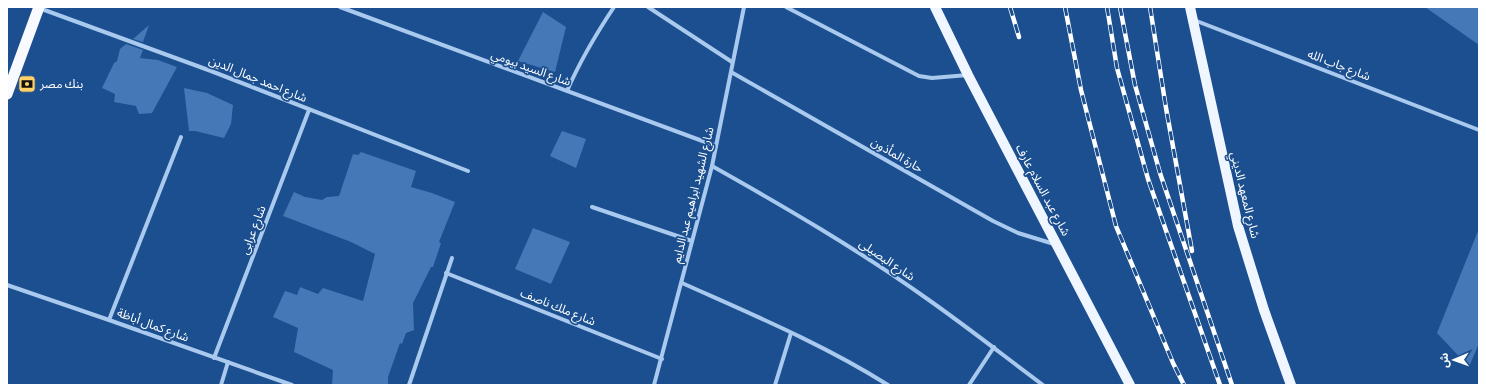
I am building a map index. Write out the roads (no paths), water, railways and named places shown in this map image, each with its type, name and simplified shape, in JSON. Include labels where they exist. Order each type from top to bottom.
[{"type":"highway","points":[[7,94],[39,7]]},
{"type":"main road","name":"شارع عبد السلام عارف","points":[[935,7],[968,75],[1130,385]]},
{"type":"main road","name":"شارع المعهد الديني","points":[[1190,7],[1238,226],[1264,310],[1291,385]]},
{"type":"street","name":"شارع احمد جمال الدين","points":[[39,7],[211,71],[468,171]]},
{"type":"street","name":"شارع السيد بيومي","points":[[340,7],[566,92],[716,146]]},
{"type":"street","points":[[566,92],[592,40],[614,7]]},
{"type":"street","points":[[648,7],[732,62]]},
{"type":"street","name":"شارع الشهيد ابراهيم عبد الدايم","points":[[654,385],[712,166],[744,7]]},
{"type":"street","points":[[786,7],[919,76],[932,78],[968,75]]},
{"type":"street","name":"شارع جاب الله","points":[[1192,19],[1479,130]]},
{"type":"street","name":"حارة المأذون","points":[[731,72],[993,221],[1018,233],[1057,245]]},
{"type":"street","name":"شارع عرابى","points":[[214,358],[309,110]]},
{"type":"street","points":[[109,320],[181,137]]},
{"type":"street","name":"شارع البصيلى","points":[[712,166],[785,207],[856,251],[926,298],[994,347],[1043,385]]},
{"type":"street","points":[[592,207],[692,241]]},
{"type":"street","points":[[409,385],[452,258]]},
{"type":"street","name":"شارع ملك ناصف","points":[[446,273],[662,359]]},
{"type":"street","points":[[682,283],[791,333],[869,373],[888,385]]},
{"type":"street","name":"شارع كمال أباظة","points":[[7,285],[292,385]]},
{"type":"street","points":[[775,385],[791,333]]},
{"type":"street","points":[[969,385],[994,347]]},
{"type":"street","points":[[221,385],[228,362]]},
{"type":"railway","points":[[1010,7],[1019,37]]},
{"type":"railway","points":[[1065,7],[1081,90],[1116,226],[1173,363],[1184,385]]},
{"type":"railway","points":[[1107,7],[1117,68],[1148,179],[1220,385]]},
{"type":"railway","points":[[1120,7],[1135,85],[1160,173],[1232,385]]},
{"type":"railway","points":[[1150,7],[1166,108],[1192,251]]},
{"type":"place","name":"بنك مصر","points":[[27,84]]}]
